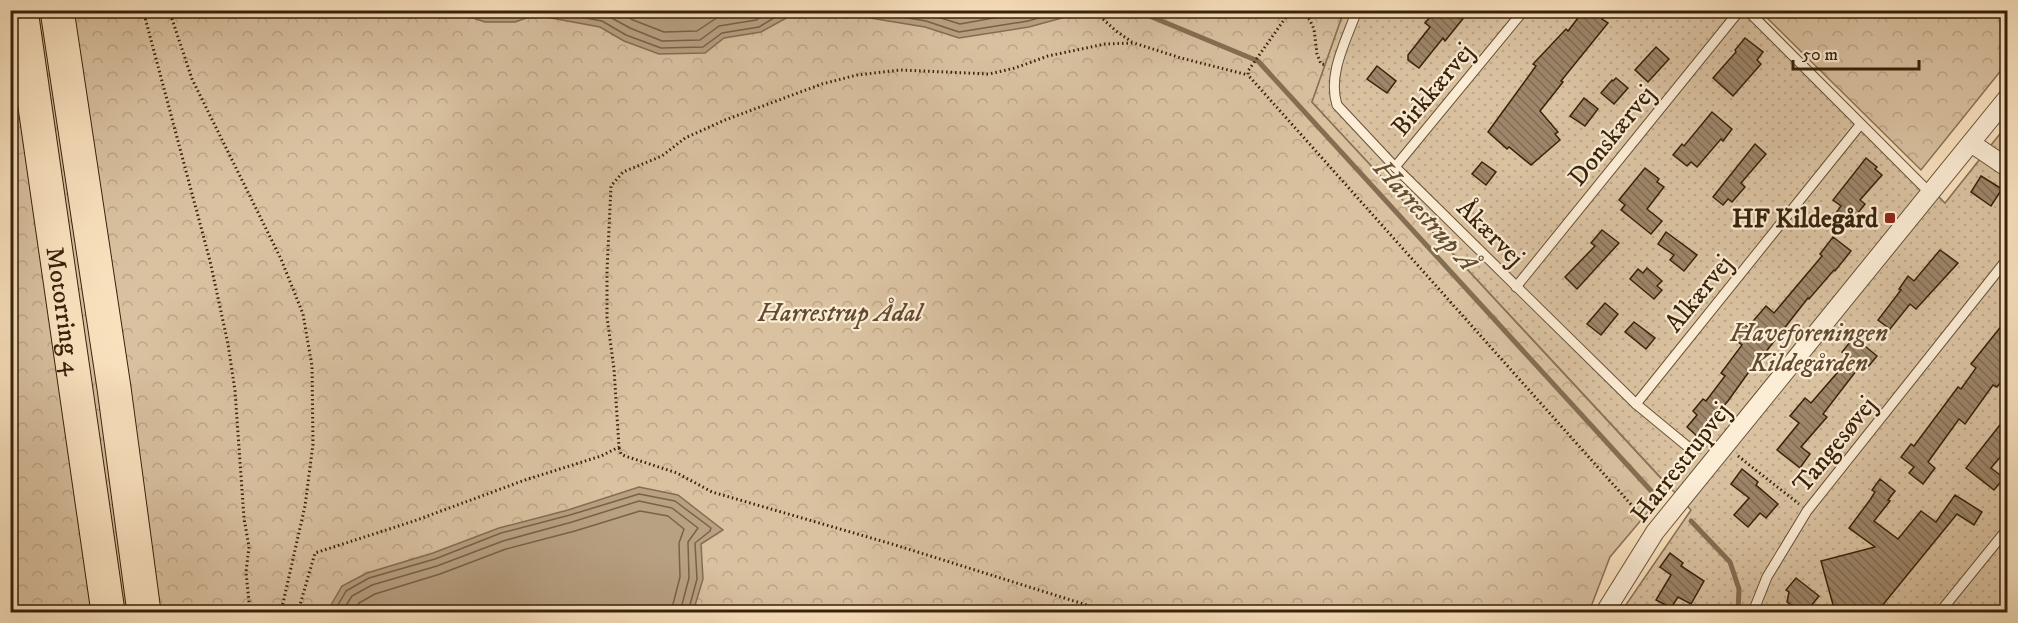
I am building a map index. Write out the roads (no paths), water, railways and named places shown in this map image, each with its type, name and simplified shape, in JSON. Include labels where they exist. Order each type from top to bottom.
[{"type":"highway","name":"Motorring 4","points":[[21,10],[108,612]]},
{"type":"highway","name":"Motorring 4","points":[[57,10],[114,388],[144,612]]},
{"type":"highway","points":[[114,388],[150,546],[161,612]]},
{"type":"street","name":"Harrestrupvej","points":[[1605,612],[1655,532],[2007,98]]},
{"type":"street","points":[[1971,143],[2007,168]]},
{"type":"lane","name":"Åkærvej","points":[[1357,10],[1334,77],[1333,92],[1336,105],[1395,167],[1635,404],[1693,451]]},
{"type":"lane","name":"Birkkærvej","points":[[1395,167],[1524,10]]},
{"type":"lane","name":"Donskærvej","points":[[1516,287],[1740,10]]},
{"type":"lane","points":[[1747,10],[1930,194]]},
{"type":"lane","name":"Alkærvej","points":[[1635,404],[1860,125]]},
{"type":"lane","name":"Tangesøvej","points":[[1756,612],[1755,607],[1767,577],[1807,511],[2007,258]]},
{"type":"lane","points":[[1940,612],[2007,528]]},
{"type":"water","points":[[453,11],[799,11],[761,32],[724,38],[705,53],[659,54],[624,41],[600,27],[535,15],[515,22],[485,22]]},
{"type":"water","points":[[831,11],[1059,11],[1062,18],[1029,27],[959,38],[925,27],[858,16],[846,18]]},
{"type":"water","points":[[639,487],[678,495],[723,530],[701,544],[703,579],[693,612],[327,612],[342,586],[367,573],[433,553],[499,528],[568,510]]},
{"type":"waterway","name":"Harrestrup Å","points":[[1135,10],[1258,61],[1654,494]]},
{"type":"waterway","name":"Harrestrup Å","points":[[1691,521],[1730,562],[1739,589],[1738,612]]},
{"type":"place","name":"HF Kildegård","points":[[1890,218]]},
{"type":"park label","name":"Harrestrup Ådal","points":[[840,312]]},
{"type":"park label","name":"Haveforeningen Kildegården","points":[[1809,347]]}]
